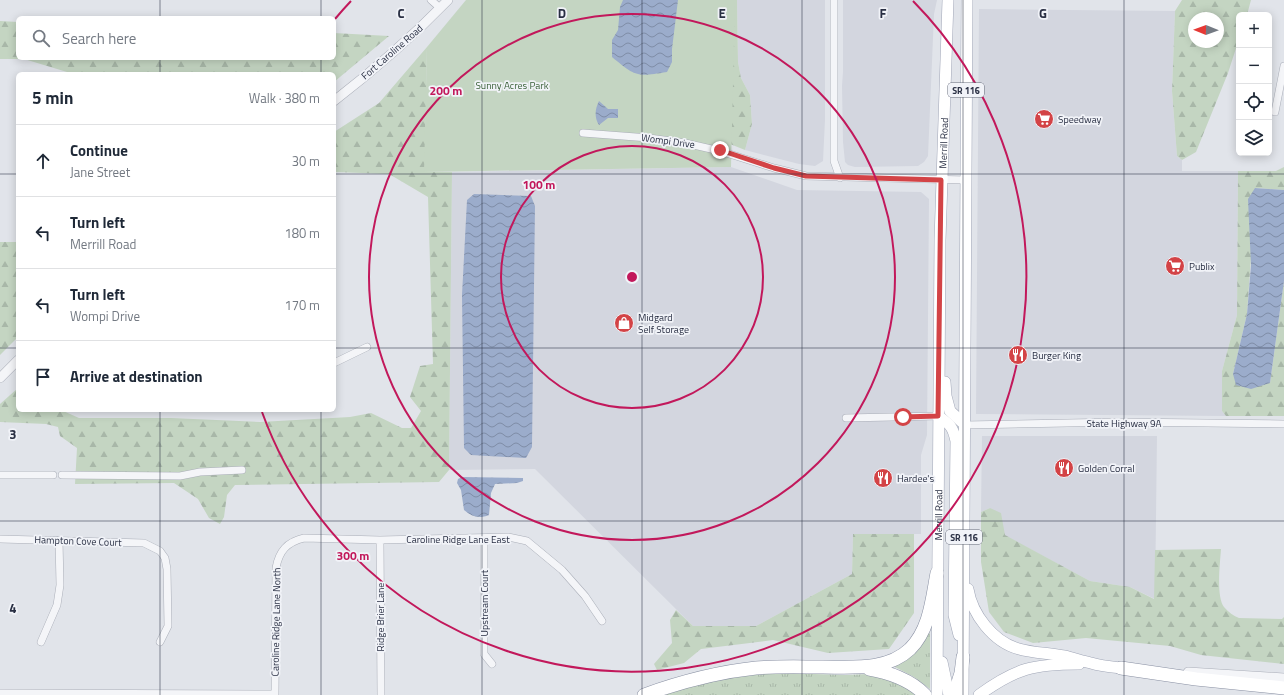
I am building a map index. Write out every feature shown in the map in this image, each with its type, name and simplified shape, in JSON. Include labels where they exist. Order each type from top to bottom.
[{"type":"highway","points":[[861,668],[892,660],[909,649],[917,640],[925,625],[937,573]]},
{"type":"highway","points":[[954,695],[961,673],[963,657]]},
{"type":"highway","points":[[644,695],[691,680],[750,669],[788,667],[861,668],[881,671],[914,686],[925,695]]},
{"type":"highway","points":[[1121,668],[1196,679],[1284,688]]},
{"type":"main road","name":"Merrill Road","points":[[937,695],[939,305],[941,180],[948,0]]},
{"type":"main road","name":"SR 116","points":[[963,695],[967,0]]},
{"type":"main road","points":[[939,305],[946,396],[950,411],[965,425]]},
{"type":"main road","points":[[938,416],[949,423],[956,441],[954,615],[963,657]]},
{"type":"main road","points":[[964,561],[970,600],[982,622],[996,636],[1019,649],[1064,656],[1092,664]]},
{"type":"main road","points":[[937,640],[949,695]]},
{"type":"main road","points":[[979,695],[1018,671],[1037,666],[1054,664],[1092,664],[1121,668]]},
{"type":"street","points":[[431,0],[440,8]]},
{"type":"street","name":"Fort Caroline Road","points":[[336,98],[384,60],[448,0]]},
{"type":"street","points":[[834,0],[834,161],[840,178]]},
{"type":"street","points":[[1275,112],[1284,66]]},
{"type":"street","name":"Wompi Drive","points":[[583,134],[649,138],[685,143],[720,150],[774,168],[806,176],[966,180]]},
{"type":"street","points":[[336,361],[367,347]]},
{"type":"street","points":[[0,378],[16,362]]},
{"type":"street","points":[[846,418],[938,416]]},
{"type":"street","name":"State Highway 9A","points":[[965,425],[1119,422],[1284,424]]},
{"type":"street","points":[[62,475],[180,476],[200,472],[242,470]]},
{"type":"street","points":[[0,475],[53,475]]},
{"type":"street","name":"Caroline Ridge Lane East","points":[[282,551],[295,540],[304,538],[380,540],[484,539],[508,537],[526,541],[562,570],[585,596],[602,621]]},
{"type":"street","name":"Hampton Cove Court","points":[[0,539],[144,543],[154,547],[160,551],[164,558],[167,570],[168,626],[160,642]]},
{"type":"street","name":"Upstream Court","points":[[484,539],[484,654],[492,664]]},
{"type":"street","points":[[41,642],[57,605],[60,585],[59,540]]},
{"type":"street","name":"Ridge Brier Lane","points":[[380,540],[381,695]]},
{"type":"street","name":"Caroline Ridge Lane North","points":[[275,695],[276,568],[282,551]]},
{"type":"street","points":[[1121,668],[1284,678]]},
{"type":"street","points":[[0,693],[275,695]]},
{"type":"shaded area","points":[[737,0],[825,0],[825,120],[823,161],[815,166],[799,164],[745,150],[752,124],[750,95],[741,78],[738,62]]},
{"type":"shaded area","points":[[843,0],[937,0],[934,14],[928,156],[924,162],[918,166],[855,167],[848,165],[845,162],[843,142],[842,86]]},
{"type":"shaded area","points":[[979,9],[1175,11],[1172,91],[1177,156],[1182,160],[1182,171],[1238,171],[1237,315],[1222,371],[1222,411],[1226,416],[976,414]]},
{"type":"shaded area","points":[[731,167],[797,190],[921,192],[929,199],[927,435],[921,455],[921,534],[853,534],[852,574],[756,626],[693,626],[535,469],[449,470],[452,172]]},
{"type":"shaded area","points":[[982,436],[1157,436],[1155,599],[1130,587],[1090,581],[1004,535],[990,508],[981,512]]},
{"type":"green space","name":"Sunny Acres Park","points":[[466,0],[735,0],[731,167],[424,172],[427,47]]},
{"type":"green space","points":[[728,0],[737,0],[738,62],[741,78],[750,95],[752,124],[745,150],[715,138]]},
{"type":"green space","points":[[1182,0],[1251,0],[1248,12],[1236,12],[1236,48],[1228,73],[1196,152],[1182,160],[1177,156],[1172,91],[1175,11]]},
{"type":"green space","points":[[0,21],[16,22],[16,59],[0,59]]},
{"type":"green space","points":[[336,33],[389,36],[336,80],[336,72],[67,72],[27,60],[336,60]]},
{"type":"green space","points":[[427,47],[425,172],[452,172],[449,470],[439,482],[235,485],[227,495],[224,517],[220,524],[209,518],[198,499],[174,483],[75,484],[77,448],[60,436],[58,427],[46,424],[0,422],[0,404],[16,390],[16,412],[66,412],[79,418],[171,418],[260,422],[350,417],[371,413],[402,428],[411,428],[421,411],[410,397],[420,366],[433,364],[428,197],[389,174],[336,172],[336,131],[379,103]]},
{"type":"green space","points":[[1284,167],[1284,190],[1256,188],[1247,314],[1233,374],[1270,383],[1284,281],[1284,416],[1226,416],[1222,411],[1222,371],[1237,315],[1238,171],[1276,171]]},
{"type":"green space","points":[[0,242],[16,242],[16,339],[0,355]]},
{"type":"green space","points":[[990,508],[1001,513],[1005,535],[1090,581],[1130,587],[1154,599],[1155,550],[1221,549],[1219,588],[1224,607],[1231,614],[1239,618],[1282,619],[1284,617],[1284,664],[1201,655],[1170,646],[1086,638],[1033,643],[1004,632],[989,612],[981,562],[981,512]]},
{"type":"green space","points":[[853,534],[914,534],[914,613],[889,649],[828,653],[773,640],[701,649],[684,663],[657,670],[654,664],[672,643],[670,620],[676,610],[693,626],[756,626],[852,574]]},
{"type":"green space","points":[[929,633],[930,689],[914,677],[895,667],[912,655]]},
{"type":"green space","points":[[784,673],[845,675],[870,674],[904,686],[917,695],[662,695],[692,686],[723,680],[753,675]]},
{"type":"water","points":[[623,0],[678,0],[672,49],[672,62],[667,72],[649,75],[637,74],[626,68],[612,57],[612,40],[618,30],[620,7]]},
{"type":"water","points":[[599,101],[608,109],[618,109],[618,118],[608,118],[599,125],[596,119],[596,113]]},
{"type":"water","points":[[1255,188],[1284,190],[1284,281],[1270,383],[1251,389],[1236,385],[1233,374],[1247,314],[1251,265],[1248,199]]},
{"type":"water","points":[[474,194],[531,196],[535,206],[532,447],[526,458],[471,455],[464,448],[462,295],[467,200]]},
{"type":"water","points":[[462,477],[523,478],[523,481],[517,483],[495,484],[491,493],[489,515],[479,517],[473,516],[464,510],[461,490],[457,483],[458,479]]},
{"type":"place","name":"Speedway","points":[[1044,119]]},
{"type":"place","name":"Publix","points":[[1175,266]]},
{"type":"place","name":"Midgard Self Storage","points":[[624,323]]},
{"type":"place","name":"Burger King","points":[[1018,355]]},
{"type":"place","name":"Golden Corral","points":[[1064,468]]},
{"type":"place","name":"Hardee's","points":[[883,478]]},
{"type":"route","points":[[720,150],[774,168],[806,176],[941,180],[938,416],[903,417]]}]
